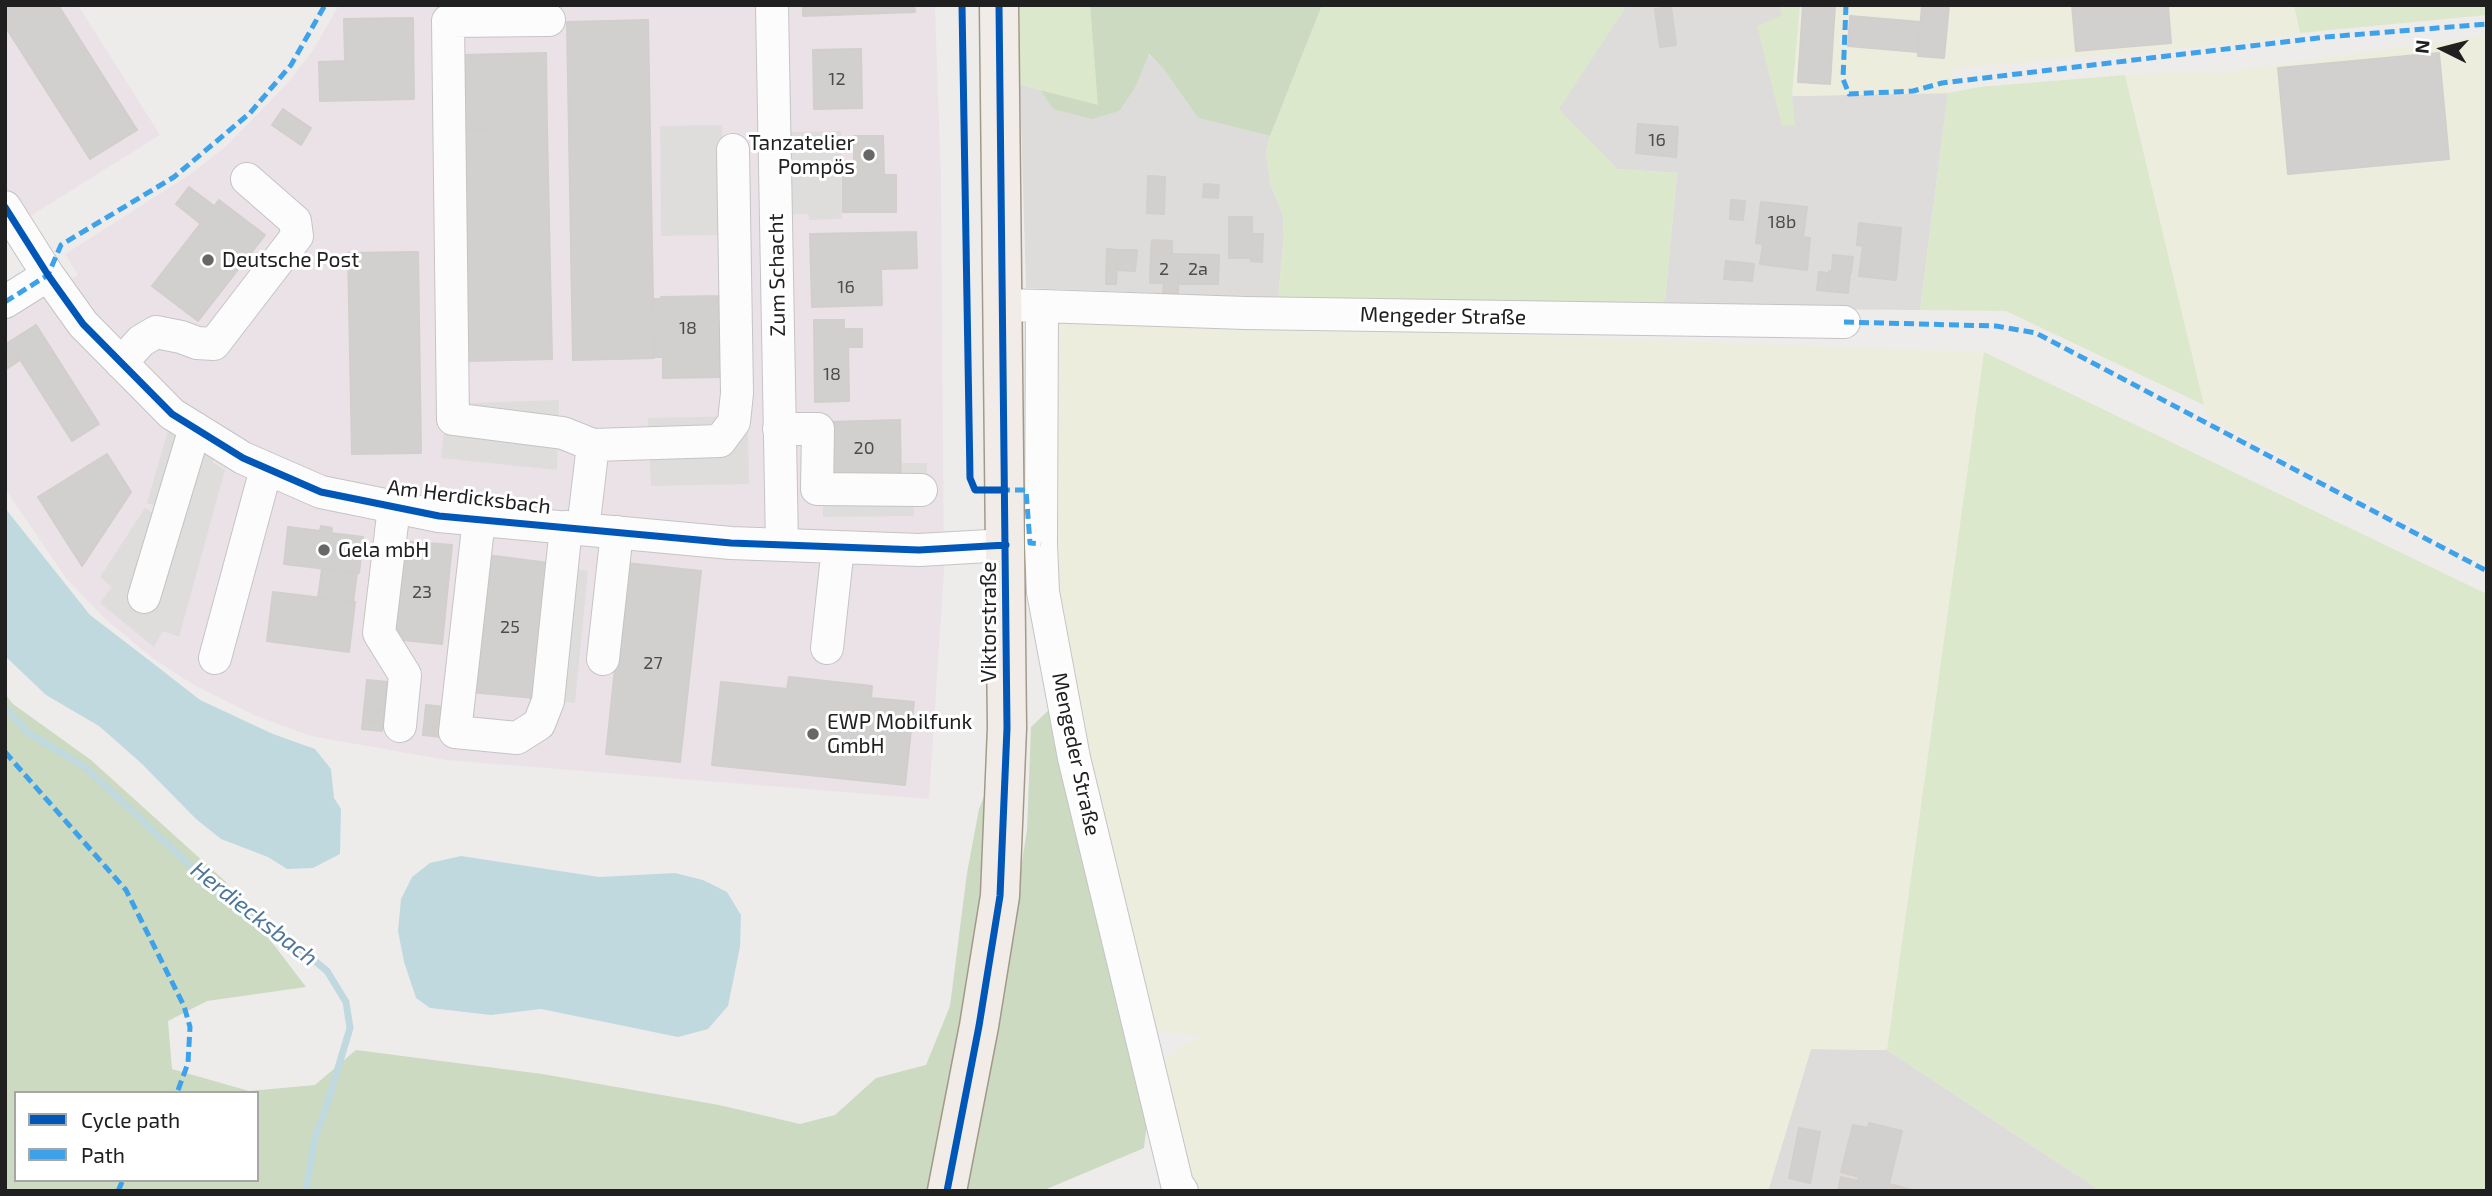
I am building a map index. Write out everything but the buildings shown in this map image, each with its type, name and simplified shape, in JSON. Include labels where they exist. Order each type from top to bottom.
[{"type":"main road","name":"Viktorstraße","points":[[947,1191],[979,1026],[1000,896],[1007,728],[999,5]]},
{"type":"street","name":"Zum Schacht","points":[[772,5],[782,545]]},
{"type":"street","points":[[549,20],[447,21],[453,419],[563,433],[593,445],[720,441],[734,422],[737,393],[733,150]]},
{"type":"street","points":[[121,363],[141,341],[156,332],[197,343],[214,344],[296,236],[295,221],[247,179]]},
{"type":"street","name":"Am Herdicksbach","points":[[5,207],[83,324],[172,414],[243,458],[321,492],[439,516],[782,545],[919,550],[1006,545]]},
{"type":"street","points":[[5,302],[48,275]]},
{"type":"street","name":"Mengeder Straße","points":[[1002,305],[1245,313],[1844,322]]},
{"type":"street","name":"Mengeder Straße","points":[[1042,306],[1043,592],[1074,758],[1174,1172],[1182,1191]]},
{"type":"street","points":[[144,597],[195,428]]},
{"type":"street","points":[[779,429],[818,429],[817,489],[921,490]]},
{"type":"street","points":[[479,519],[456,732],[517,738],[539,723],[548,701],[575,528],[593,445]]},
{"type":"street","points":[[215,659],[266,469]]},
{"type":"street","points":[[394,506],[379,633],[405,676],[400,726]]},
{"type":"street","points":[[603,659],[617,532]]},
{"type":"street","points":[[827,648],[838,547]]},
{"type":"shaded area","points":[[5,5],[78,5],[160,135],[5,232]]},
{"type":"shaded area","points":[[339,5],[935,5],[941,178],[944,571],[929,799],[446,760],[311,736],[256,716],[194,685],[152,658],[103,617],[66,578],[5,489],[5,314],[78,275],[65,254],[189,175],[225,147],[286,85],[313,50]]},
{"type":"shaded area","points":[[1627,5],[1779,5],[1783,15],[1794,125],[1792,96],[1948,93],[1920,310],[1659,308],[1665,299],[1677,173],[1617,169],[1558,109]]},
{"type":"shaded area","points":[[1800,5],[2294,5],[2300,33],[2259,41],[1953,69],[1948,93],[1792,96]]},
{"type":"shaded area","points":[[2487,35],[2487,565],[2207,417],[2125,75],[2179,71],[2216,73]]},
{"type":"shaded area","points":[[1148,54],[1163,68],[1198,118],[1270,136],[1266,153],[1271,185],[1283,215],[1284,234],[1278,302],[1182,294],[1026,288],[1020,84],[1040,90],[1053,109],[1135,88]]},
{"type":"shaded area","points":[[722,125],[724,235],[661,236],[660,126]]},
{"type":"shaded area","points":[[841,131],[842,219],[809,220],[808,214],[791,214],[790,132]]},
{"type":"shaded area","points":[[1057,323],[1254,326],[1984,352],[1887,1050],[1811,1049],[1768,1191],[1199,1191],[1186,1179],[1164,1078],[1164,1062],[1184,1044],[1204,1037],[1158,1031],[1139,1003],[1051,588]]},
{"type":"shaded area","points":[[559,400],[557,470],[441,458],[443,404]]},
{"type":"shaded area","points":[[748,416],[749,484],[651,486],[648,418]]},
{"type":"shaded area","points":[[169,427],[219,458],[212,462],[225,470],[179,637],[163,631],[154,647],[100,603],[112,587],[100,577],[145,508],[161,518],[166,509],[147,503]]},
{"type":"shaded area","points":[[902,463],[927,463],[927,502],[914,501],[914,516],[823,517],[823,476],[902,487]]},
{"type":"shaded area","points":[[550,567],[588,571],[575,703],[536,700]]},
{"type":"shaded area","points":[[1811,1049],[1887,1050],[2101,1191],[1768,1191]]},
{"type":"green space","points":[[1020,5],[1090,5],[1099,106],[1019,84]]},
{"type":"green space","points":[[1090,5],[1322,5],[1270,136],[1198,118],[1163,68],[1149,54],[1135,88],[1119,111],[1092,119],[1053,109],[1040,90],[1098,105]]},
{"type":"green space","points":[[1322,5],[1627,5],[1559,109],[1617,169],[1677,173],[1665,299],[1659,308],[1278,302],[1283,215],[1271,185],[1266,153],[1270,136]]},
{"type":"green space","points":[[1779,5],[1800,5],[1792,96],[1795,125],[1782,126],[1757,26],[1782,15]]},
{"type":"green space","points":[[2294,5],[2487,5],[2487,15],[2300,33]]},
{"type":"green space","points":[[2125,75],[2204,405],[2006,311],[1920,310],[1948,93],[1979,87]]},
{"type":"green space","points":[[1984,352],[2487,594],[2487,1191],[2101,1191],[1887,1050]]},
{"type":"green space","points":[[5,694],[13,704],[91,760],[226,882],[306,987],[207,1001],[168,1021],[172,1069],[249,1091],[315,1085],[356,1050],[542,1074],[719,1105],[800,1124],[835,1115],[876,1078],[926,1065],[950,1006],[967,873],[979,809],[989,784],[990,893],[934,1191],[5,1191]]},
{"type":"green space","points":[[1052,707],[1147,1122],[1144,1148],[1042,1191],[962,1191],[1004,976],[1027,830],[1031,727]]},
{"type":"water","points":[[5,508],[90,615],[200,700],[273,734],[315,749],[331,769],[334,798],[341,809],[340,854],[313,868],[287,869],[268,857],[221,839],[196,819],[141,763],[99,726],[46,695],[5,656]]},
{"type":"water","points":[[461,856],[599,877],[675,873],[703,880],[727,892],[741,915],[740,947],[728,1006],[708,1029],[678,1037],[541,1009],[491,1015],[430,1008],[416,998],[404,962],[398,931],[401,899],[412,877],[430,863]]},
{"type":"waterway","name":"Herdiecksbach","points":[[5,707],[27,732],[85,767],[226,899],[278,930],[327,971],[346,1002],[350,1028],[315,1137],[306,1191]]},
{"type":"marked path","points":[[5,302],[48,275],[61,245],[174,177],[250,113],[291,65],[325,5]]},
{"type":"marked path","points":[[1846,5],[1843,79],[1849,94],[1913,91],[1942,83],[2326,37],[2487,24]]},
{"type":"marked path","points":[[1844,322],[1996,326],[2036,333],[2487,571]]},
{"type":"marked path","points":[[1000,490],[1026,490],[1030,543],[1041,544]]},
{"type":"marked path","points":[[5,752],[126,890],[184,1006],[190,1027],[188,1063],[178,1091]]},
{"type":"marked path","points":[[118,1191],[122,1182]]},
{"type":"cycle path","points":[[962,5],[970,478],[975,490],[1005,490]]},
{"type":"cycle path","points":[[947,1191],[979,1026],[1000,896],[1007,728],[999,5]]},
{"type":"cycle path","points":[[5,207],[83,324],[172,414],[243,458],[321,492],[439,516],[731,543],[919,550],[1006,545]]},
{"type":"place","name":"Tanzatelier Pompös","points":[[869,155]]},
{"type":"place","name":"Deutsche Post","points":[[208,260]]},
{"type":"place","name":"Gela mbH","points":[[324,550]]},
{"type":"place","name":"EWP Mobilfunk GmbH","points":[[813,734]]}]
